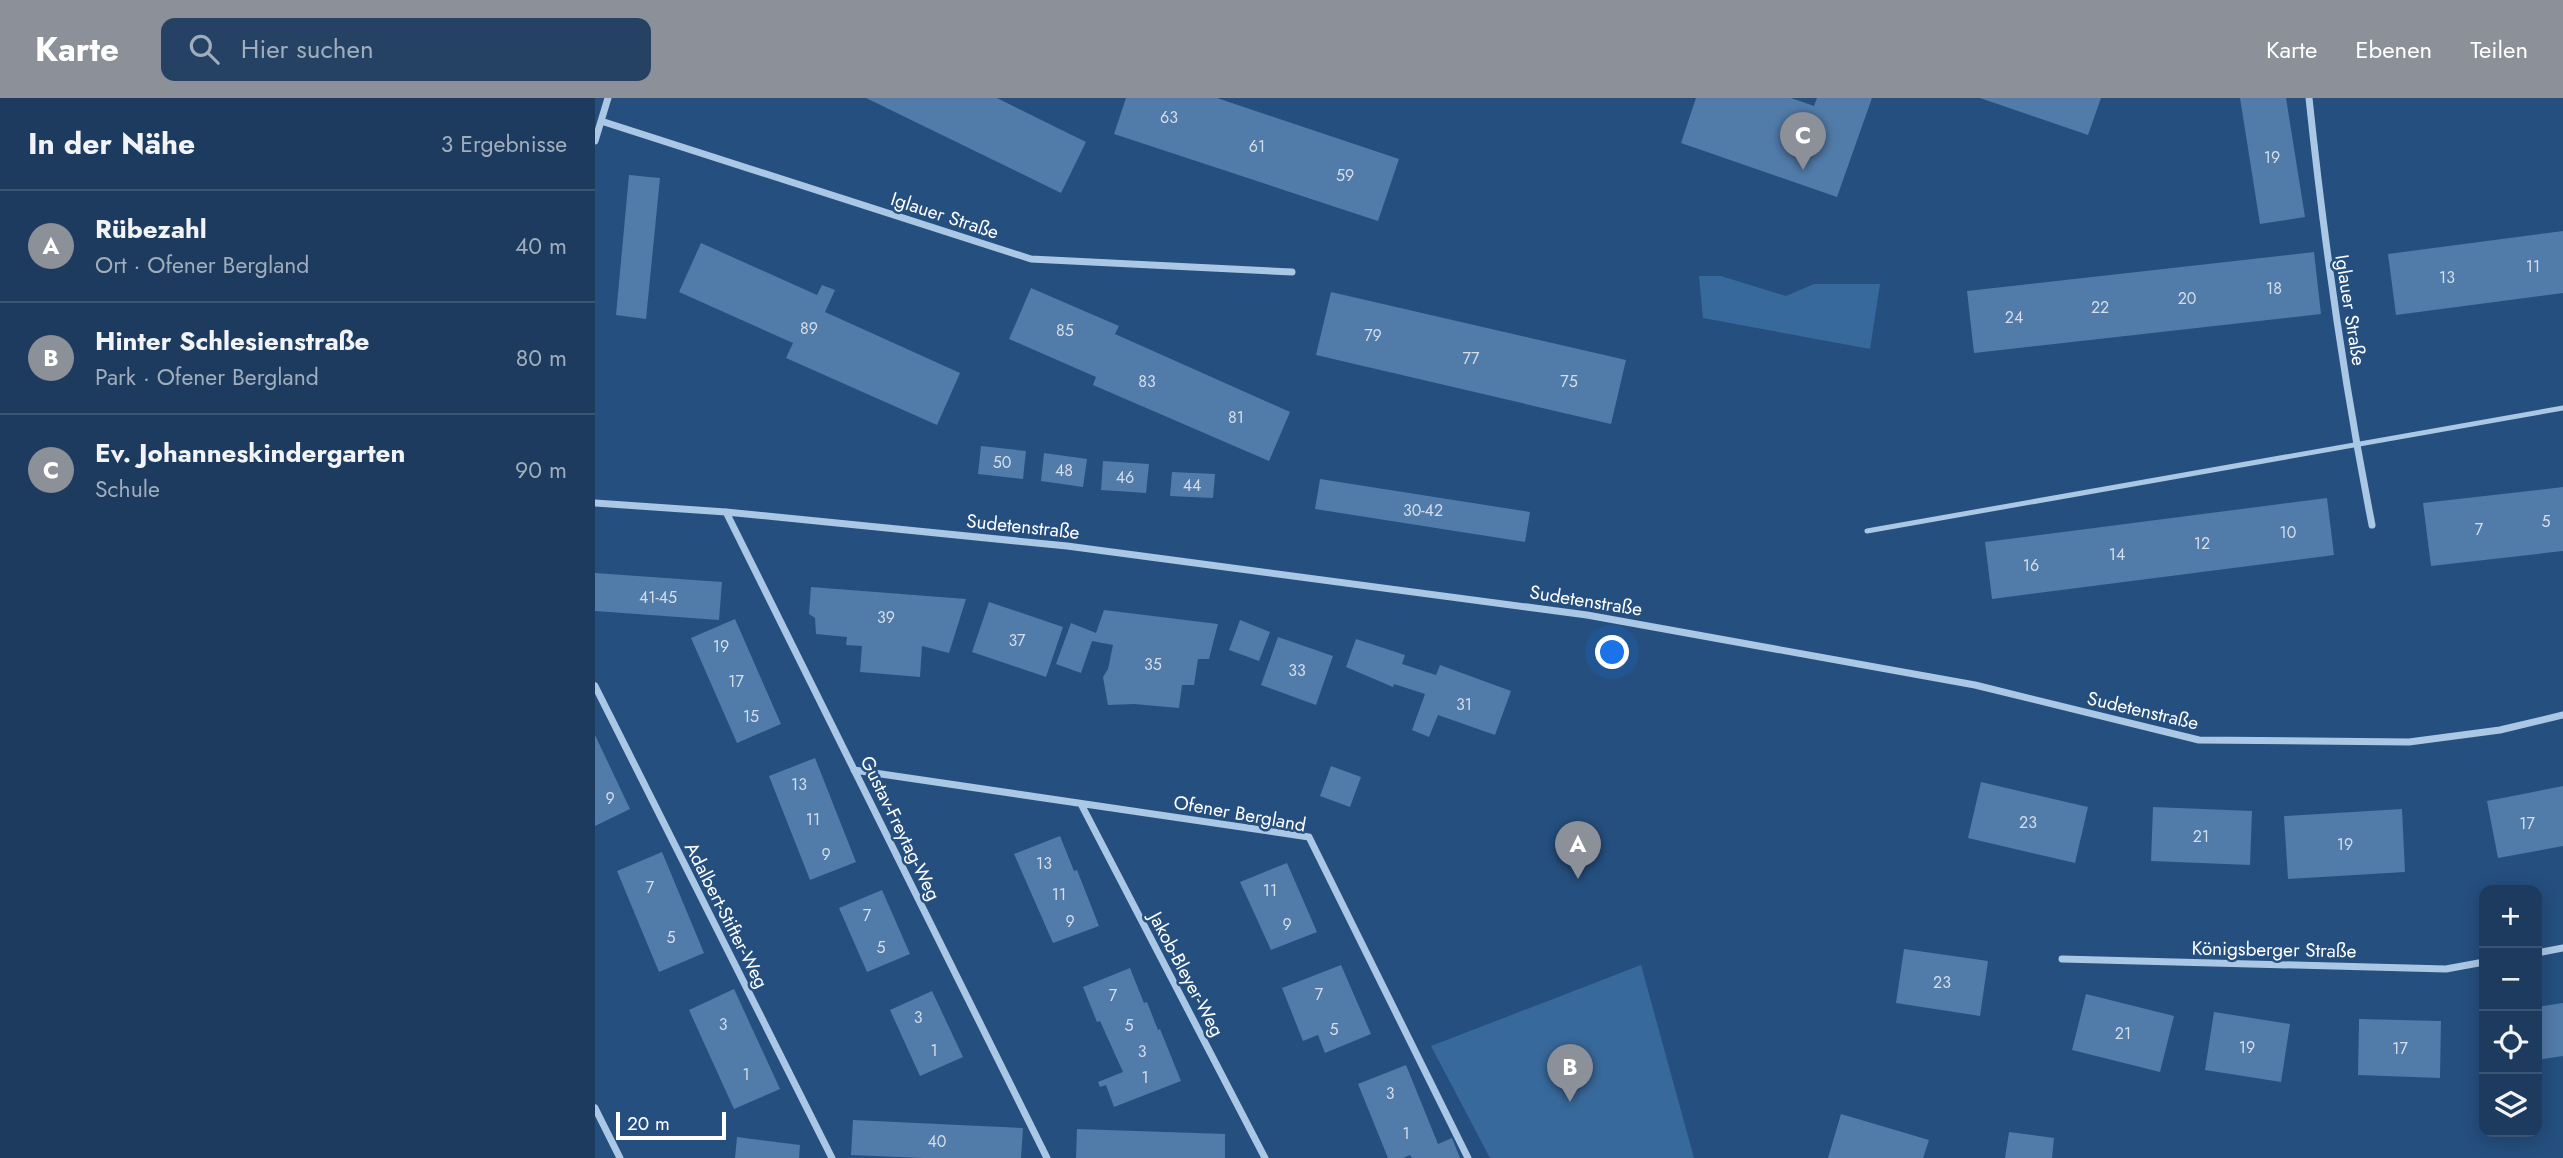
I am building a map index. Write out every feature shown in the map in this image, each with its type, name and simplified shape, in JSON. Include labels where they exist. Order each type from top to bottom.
[{"type":"street","points":[[595,141],[608,98]]},
{"type":"street","name":"Iglauer Straße","points":[[2309,98],[2324,235],[2356,445],[2372,525]]},
{"type":"street","name":"Iglauer Straße","points":[[601,121],[1031,259],[1292,272]]},
{"type":"street","name":"Sudetenstraße","points":[[595,503],[726,512],[1067,546],[1587,615],[1975,685],[2199,740],[2409,742],[2500,730],[2563,715]]},
{"type":"street","name":"Gustav-Freytag-Weg","points":[[726,512],[1047,1158]]},
{"type":"street","name":"Adalbert-Stifter-Weg","points":[[595,685],[832,1158]]},
{"type":"street","name":"Ofener Bergland","points":[[854,770],[1309,837],[1468,1158]]},
{"type":"street","name":"Jakob-Bleyer-Weg","points":[[1080,804],[1265,1158]]},
{"type":"street","points":[[2542,952],[2563,948]]},
{"type":"street","name":"Königsberger Straße","points":[[2062,959],[2446,969],[2479,963]]},
{"type":"street","points":[[595,1108],[620,1158]]},
{"type":"lane","points":[[1867,531],[2563,408]]},
{"type":"shaded area","points":[[1699,276],[1721,276],[1786,296],[1814,284],[1880,284],[1870,349],[1703,318]]},
{"type":"shaded area","points":[[1641,965],[1694,1158],[1490,1158],[1431,1046]]},
{"type":"building","points":[[866,98],[997,98],[1086,142],[1061,193]]},
{"type":"building","points":[[1126,98],[1217,98],[1399,159],[1378,221],[1114,134]]},
{"type":"building","points":[[1696,98],[1791,98],[1814,106],[1817,98],[1872,98],[1837,197],[1681,143]]},
{"type":"building","points":[[1980,98],[2101,98],[2088,135]]},
{"type":"building","points":[[2240,98],[2286,98],[2305,217],[2260,224]]},
{"type":"building","points":[[629,175],[660,178],[646,319],[616,315]]},
{"type":"building","points":[[2563,231],[2563,293],[2396,315],[2388,254]]},
{"type":"building","points":[[701,243],[817,295],[822,285],[835,290],[825,312],[960,373],[937,425],[786,358],[793,343],[679,292]]},
{"type":"building","points":[[2314,252],[2321,314],[1974,353],[1967,291]]},
{"type":"building","points":[[1031,288],[1119,326],[1115,334],[1290,412],[1269,461],[1093,385],[1096,377],[1009,339]]},
{"type":"building","points":[[1331,292],[1626,360],[1611,424],[1316,355]]},
{"type":"building","points":[[981,446],[1026,451],[1023,479],[978,474]]},
{"type":"building","points":[[1044,453],[1087,459],[1083,487],[1041,481]]},
{"type":"building","points":[[1103,461],[1149,464],[1146,493],[1101,490]]},
{"type":"building","points":[[1172,472],[1215,474],[1213,498],[1170,496]]},
{"type":"building","points":[[1320,479],[1530,512],[1525,542],[1315,509]]},
{"type":"building","points":[[2563,487],[2563,551],[2431,566],[2423,503]]},
{"type":"building","points":[[2327,498],[2334,555],[1992,599],[1985,542]]},
{"type":"building","points":[[595,573],[722,582],[719,620],[595,611]]},
{"type":"building","points":[[811,587],[966,599],[949,653],[922,646],[920,677],[860,672],[862,646],[846,645],[847,637],[816,634],[815,618],[809,614]]},
{"type":"building","points":[[989,602],[1063,627],[1046,677],[972,652]]},
{"type":"building","points":[[1104,610],[1218,624],[1209,659],[1198,659],[1194,685],[1182,685],[1179,708],[1108,705],[1103,677],[1108,669],[1113,645],[1092,641],[1081,673],[1056,664],[1071,623],[1096,633]]},
{"type":"building","points":[[735,619],[781,724],[737,743],[691,638]]},
{"type":"building","points":[[1240,620],[1270,632],[1259,661],[1229,650]]},
{"type":"building","points":[[1278,637],[1333,656],[1316,705],[1261,685]]},
{"type":"building","points":[[1356,639],[1405,655],[1402,664],[1436,675],[1440,665],[1511,691],[1495,735],[1438,715],[1429,737],[1412,730],[1425,694],[1394,684],[1393,687],[1346,667]]},
{"type":"building","points":[[595,735],[630,809],[595,826]]},
{"type":"building","points":[[815,758],[856,862],[810,880],[769,776]]},
{"type":"building","points":[[1331,766],[1361,777],[1350,807],[1320,796]]},
{"type":"building","points":[[1981,782],[2088,807],[2075,863],[1968,838]]},
{"type":"building","points":[[2563,786],[2563,846],[2498,858],[2487,801]]},
{"type":"building","points":[[2153,807],[2252,811],[2250,865],[2151,861]]},
{"type":"building","points":[[2402,809],[2405,872],[2288,879],[2284,816]]},
{"type":"building","points":[[1060,836],[1099,926],[1053,943],[1014,854]]},
{"type":"building","points":[[662,852],[704,953],[659,972],[617,871]]},
{"type":"building","points":[[1287,863],[1317,932],[1271,950],[1240,882]]},
{"type":"building","points":[[882,890],[910,954],[867,972],[839,908]]},
{"type":"building","points":[[1904,949],[1988,961],[1980,1016],[1896,1003]]},
{"type":"building","points":[[1341,965],[1371,1034],[1325,1053],[1318,1035],[1303,1041],[1282,988]]},
{"type":"building","points":[[1130,968],[1144,1003],[1147,1002],[1158,1030],[1160,1029],[1181,1081],[1114,1107],[1106,1085],[1100,1087],[1098,1082],[1123,1072],[1100,1021],[1097,1022],[1083,987]]},
{"type":"building","points":[[734,989],[780,1089],[734,1109],[689,1010]]},
{"type":"building","points":[[932,991],[963,1057],[920,1076],[890,1010]]},
{"type":"building","points":[[2086,994],[2174,1016],[2160,1072],[2072,1050]]},
{"type":"building","points":[[2563,1003],[2563,1056],[2542,1059],[2542,1006]]},
{"type":"building","points":[[2214,1012],[2290,1024],[2281,1082],[2205,1070]]},
{"type":"building","points":[[2359,1019],[2441,1021],[2440,1078],[2358,1075]]},
{"type":"building","points":[[1406,1065],[1438,1144],[1452,1138],[1460,1158],[1412,1158],[1410,1155],[1388,1158],[1358,1084]]},
{"type":"building","points":[[1841,1114],[1929,1140],[1923,1158],[1828,1158]]},
{"type":"building","points":[[853,1120],[1023,1128],[1021,1158],[851,1155]]},
{"type":"building","points":[[1077,1129],[1225,1134],[1225,1158],[1076,1158]]},
{"type":"building","points":[[2009,1132],[2054,1138],[2052,1158],[2005,1158]]},
{"type":"building","points":[[737,1137],[800,1145],[799,1158],[735,1158]]},
{"type":"place","name":"Ev. Johanneskindergarten","points":[[1803,170]]},
{"type":"place","name":"Rübezahl","points":[[1578,879]]},
{"type":"place","name":"Hinter Schlesienstraße","points":[[1570,1102]]}]
